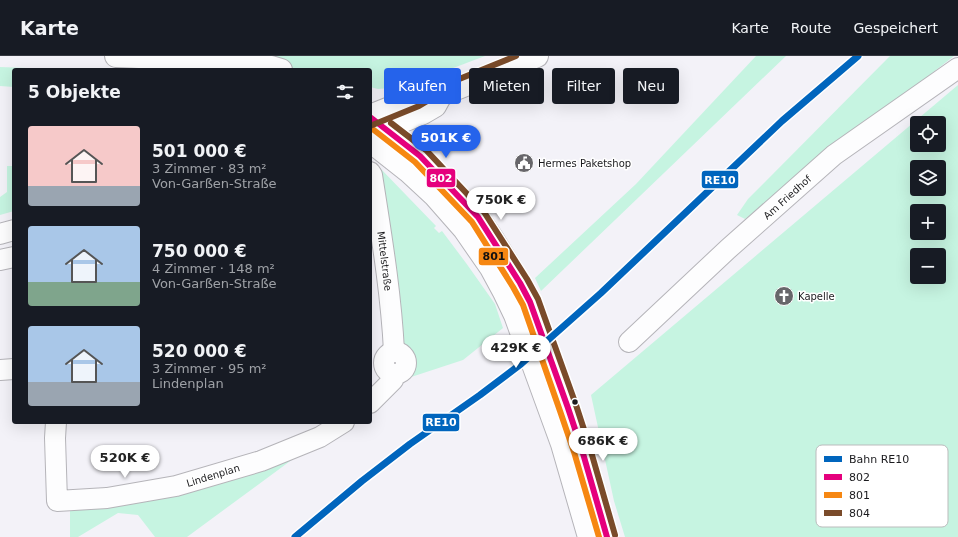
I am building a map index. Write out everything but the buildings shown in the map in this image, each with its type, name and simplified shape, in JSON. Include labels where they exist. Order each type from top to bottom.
[{"type":"main road","points":[[116,56],[209,60],[240,67],[273,68]]},
{"type":"main road","points":[[373,127],[435,106],[441,95],[537,56]]},
{"type":"main road","points":[[373,127],[408,171],[464,229],[504,292],[515,315],[562,444],[589,537]]},
{"type":"main road","points":[[373,127],[420,156],[478,217],[520,282],[530,302],[568,408],[582,450],[607,537]]},
{"type":"street","name":"Am Friedhof","points":[[629,342],[734,244],[834,155],[958,68]]},
{"type":"street","name":"Mittelstraße","points":[[372,175],[383,242],[393,325],[385,363]]},
{"type":"street","points":[[0,234],[12,231]]},
{"type":"street","points":[[0,260],[12,257]]},
{"type":"street","points":[[372,401],[393,380],[385,363]]},
{"type":"street","points":[[0,370],[12,369]]},
{"type":"street","name":"Lindenplan","points":[[56,424],[57,502],[107,498],[176,486],[261,461],[320,437],[341,424]]},
{"type":"green space","points":[[230,56],[485,56],[453,68],[384,68],[384,89],[378,89],[372,88],[372,68],[292,68],[278,63]]},
{"type":"green space","points":[[756,56],[786,56],[541,291],[535,278],[636,184]]},
{"type":"green space","points":[[890,56],[954,56],[745,219],[737,215],[748,199]]},
{"type":"green space","points":[[0,67],[28,68],[12,68],[12,87],[0,86]]},
{"type":"green space","points":[[958,85],[958,537],[625,537],[614,501],[591,395],[910,126],[910,152],[946,152],[946,116],[921,116]]},
{"type":"green space","points":[[7,166],[12,166],[12,212],[0,215],[0,197],[7,192]]},
{"type":"green space","points":[[378,166],[436,226],[434,228],[439,233],[442,231],[495,304],[503,328],[463,360],[402,380]]},
{"type":"green space","points":[[297,456],[187,537],[155,537],[138,515],[118,513],[78,537],[70,537],[70,503]]},
{"type":"rail line","name":"RE10","points":[[295,537],[362,481],[410,444],[521,364],[601,293],[782,121],[858,56]]},
{"type":"transit line","name":"804","points":[[372,125],[419,106],[429,100],[437,88],[516,56]]},
{"type":"transit line","name":"802","points":[[372,119],[420,156],[478,217],[520,283],[530,302],[568,408],[582,450],[607,537]]},
{"type":"transit line","name":"804","points":[[391,123],[426,150],[484,212],[527,279],[538,299],[576,405],[615,535]]},
{"type":"transit line","name":"801","points":[[372,129],[415,162],[472,222],[513,287],[523,305],[560,411],[574,452],[599,537]]},
{"type":"place","name":"Hermes Paketshop","points":[[524,163]]},
{"type":"place","name":"Kapelle","points":[[784,296]]}]
